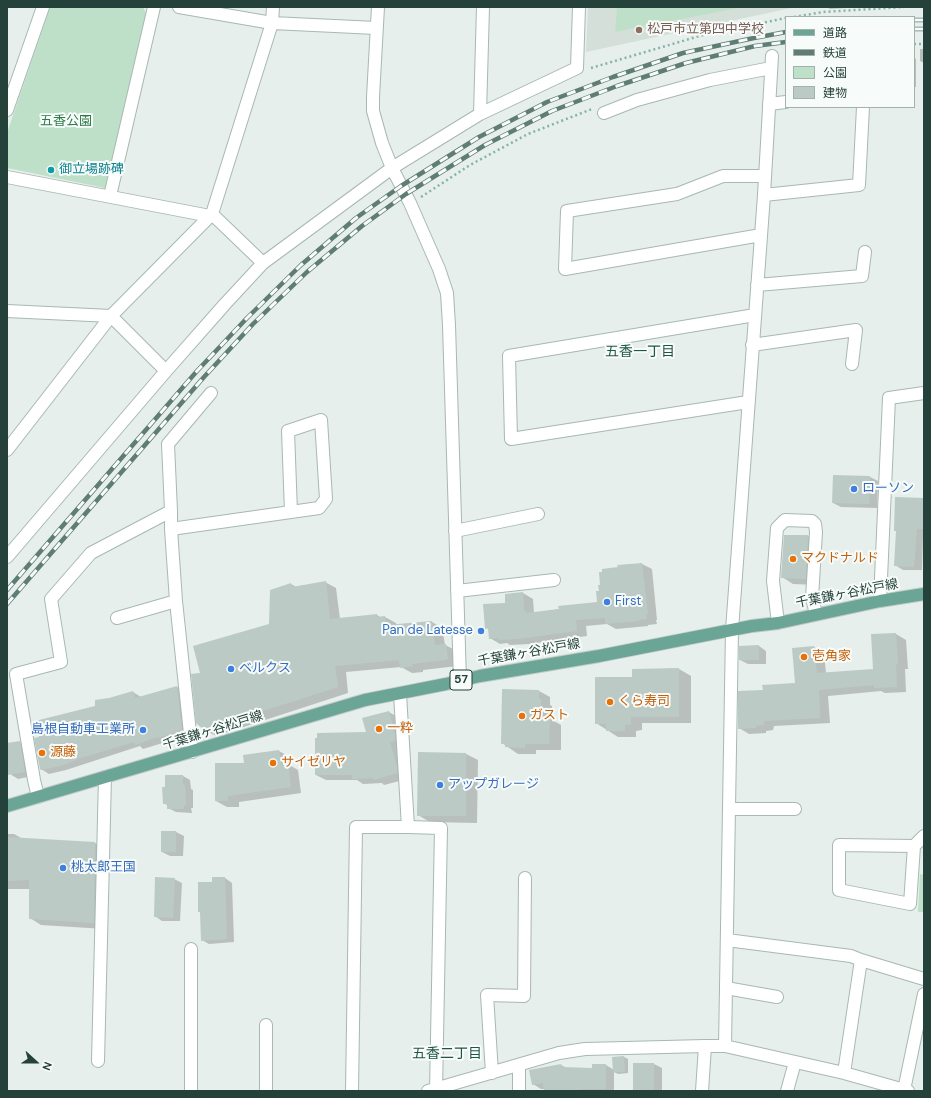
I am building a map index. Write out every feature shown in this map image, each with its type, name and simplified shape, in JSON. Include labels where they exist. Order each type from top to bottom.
[{"type":"main road","name":"千葉鎌ヶ谷松戸線","points":[[7,806],[365,700],[400,694],[460,680],[732,630],[778,623],[880,601],[924,594]]},
{"type":"street","points":[[7,110],[43,7]]},
{"type":"street","points":[[110,196],[154,7]]},
{"type":"street","points":[[179,7],[272,23],[376,28]]},
{"type":"street","points":[[7,450],[111,316],[211,215],[272,23],[273,7]]},
{"type":"street","points":[[378,7],[373,111],[382,143],[392,168],[410,203],[439,269],[447,293],[450,333],[460,680]]},
{"type":"street","points":[[480,114],[483,7]]},
{"type":"street","points":[[7,557],[224,304],[263,263],[392,168],[480,114],[577,68],[579,7]]},
{"type":"street","points":[[604,114],[637,100],[772,62],[768,104],[764,194],[732,630],[726,1046]]},
{"type":"street","points":[[768,104],[785,102]]},
{"type":"street","points":[[764,194],[859,185],[863,108]]},
{"type":"street","points":[[7,176],[211,215],[263,263]]},
{"type":"street","points":[[761,235],[565,269],[567,210],[677,194],[723,176],[765,176]]},
{"type":"street","points":[[757,285],[862,276],[865,252]]},
{"type":"street","points":[[7,311],[111,316],[166,371]]},
{"type":"street","points":[[748,402],[511,439],[509,356],[755,315]]},
{"type":"street","points":[[752,345],[856,330],[852,364]]},
{"type":"street","points":[[192,752],[176,601],[171,529],[168,444],[211,393]]},
{"type":"street","points":[[880,601],[889,398],[924,393]]},
{"type":"street","points":[[171,529],[291,512],[319,508],[326,499],[321,420],[288,431],[291,512]]},
{"type":"street","points":[[38,797],[16,674],[61,662],[51,599],[91,553],[171,512]]},
{"type":"street","points":[[455,531],[538,514]]},
{"type":"street","points":[[778,623],[774,581],[777,528],[785,520],[812,521],[815,524],[816,532],[812,598],[816,614]]},
{"type":"street","points":[[457,591],[554,580]]},
{"type":"street","points":[[117,618],[176,601]]},
{"type":"street","points":[[400,694],[408,827]]},
{"type":"street","points":[[98,1061],[105,777]]},
{"type":"street","points":[[729,809],[795,809]]},
{"type":"street","points":[[352,1091],[356,827],[441,828],[433,1090],[559,1053],[585,1049],[705,1046],[726,1046],[844,1073],[906,1090],[924,994]]},
{"type":"street","points":[[914,846],[839,845],[839,890],[910,904],[914,846],[924,836]]},
{"type":"street","points":[[492,1073],[487,995],[524,996],[525,878]]},
{"type":"street","points":[[727,940],[851,956],[924,979]]},
{"type":"street","points":[[191,949],[191,1091]]},
{"type":"street","points":[[844,1073],[861,960]]},
{"type":"street","points":[[726,988],[777,997]]},
{"type":"street","points":[[266,1025],[266,1091]]},
{"type":"street","points":[[702,1091],[705,1046]]},
{"type":"street","points":[[787,1091],[795,1062]]},
{"type":"street","points":[[519,1065],[519,1091]]},
{"type":"path","points":[[800,16],[823,12],[904,7]]},
{"type":"path","points":[[577,68],[589,69],[703,35],[785,18]]},
{"type":"shaded area","name":"松戸市立第四中学校","points":[[588,7],[796,7],[586,52]]},
{"type":"green space","name":"五香公園","points":[[50,7],[143,7],[147,15],[105,188],[7,168],[7,133]]},
{"type":"green space","points":[[617,7],[743,7],[615,32]]},
{"type":"green space","points":[[920,874],[924,875],[924,912],[918,912]]},
{"type":"building","points":[[833,475],[870,476],[869,504],[832,503]]},
{"type":"building","points":[[895,497],[924,498],[924,529],[917,529],[914,567],[894,566],[896,531],[894,531]]},
{"type":"building","points":[[784,535],[808,535],[806,579],[781,578]]},
{"type":"building","points":[[642,563],[648,614],[646,615],[647,619],[605,624],[605,618],[576,620],[577,631],[518,639],[489,639],[488,628],[485,629],[483,604],[505,603],[505,594],[523,592],[524,611],[526,611],[526,613],[559,609],[558,606],[597,602],[596,591],[599,591],[599,572],[602,572],[602,569],[618,567],[617,565]]},
{"type":"building","points":[[326,581],[330,619],[377,614],[377,617],[385,616],[386,625],[432,621],[435,645],[446,644],[448,659],[412,664],[413,666],[400,668],[399,660],[335,666],[338,687],[204,730],[196,723],[191,674],[200,673],[193,646],[269,624],[270,590],[291,583],[292,587]]},
{"type":"building","points":[[896,633],[898,664],[896,664],[897,687],[874,688],[874,685],[819,690],[820,718],[764,721],[764,725],[756,726],[756,728],[738,729],[738,691],[763,690],[762,685],[795,683],[792,648],[814,646],[817,673],[873,669],[871,634]]},
{"type":"building","points":[[759,645],[759,660],[739,660],[739,646]]},
{"type":"building","points":[[679,668],[679,717],[631,717],[631,724],[625,725],[625,731],[606,731],[606,724],[595,724],[595,677],[632,677],[632,669]]},
{"type":"building","points":[[177,686],[182,730],[135,745],[134,742],[77,759],[60,766],[40,769],[34,738],[39,737],[35,721],[95,706],[95,700],[109,698],[133,691],[135,698]]},
{"type":"building","points":[[502,689],[539,690],[539,699],[541,699],[540,717],[550,717],[549,744],[525,744],[525,748],[505,747],[505,744],[501,744]]},
{"type":"building","points":[[389,711],[395,734],[395,741],[390,742],[397,767],[397,773],[374,780],[373,778],[352,779],[352,775],[315,775],[315,738],[317,738],[317,733],[366,732],[362,718]]},
{"type":"building","points":[[20,741],[25,772],[7,775],[7,743]]},
{"type":"building","points":[[279,750],[281,764],[288,763],[291,787],[228,796],[228,801],[215,801],[215,763],[244,763],[243,755]]},
{"type":"building","points":[[418,752],[466,753],[466,816],[417,816]]},
{"type":"building","points":[[165,775],[183,775],[186,805],[184,805],[184,809],[167,809],[167,804],[163,804],[162,787],[165,787]]},
{"type":"building","points":[[161,831],[176,831],[176,852],[161,852]]},
{"type":"building","points":[[7,837],[95,842],[94,923],[29,919],[29,880],[7,881]]},
{"type":"building","points":[[155,877],[175,878],[173,918],[154,917]]},
{"type":"building","points":[[212,877],[225,877],[227,939],[201,941],[200,912],[198,912],[198,882],[212,882]]},
{"type":"building","points":[[624,1056],[625,1072],[613,1072],[612,1057]]},
{"type":"building","points":[[633,1063],[654,1063],[654,1090],[633,1090]]},
{"type":"building","points":[[561,1064],[562,1067],[592,1068],[592,1064],[606,1064],[606,1089],[544,1091],[543,1083],[532,1085],[529,1070]]},
{"type":"railway","points":[[915,20],[924,20]]},
{"type":"railway","points":[[915,29],[924,29]]},
{"type":"railway","points":[[7,590],[197,371],[247,318],[301,265],[356,218],[401,186],[479,137],[547,102],[683,53],[785,32]]},
{"type":"railway","points":[[7,604],[204,377],[253,324],[307,272],[362,226],[406,194],[485,145],[552,111],[617,86],[686,63],[755,46],[785,42]]},
{"type":"place","name":"松戸市立第四中学校","points":[[639,30]]},
{"type":"place","name":"御立場跡碑","points":[[51,170]]},
{"type":"place","name":"ローソン","points":[[854,489]]},
{"type":"place","name":"マクドナルド","points":[[793,559]]},
{"type":"place","name":"First","points":[[607,602]]},
{"type":"place","name":"Pan de Latesse","points":[[481,631]]},
{"type":"place","name":"壱角家","points":[[804,657]]},
{"type":"place","name":"ベルクス","points":[[231,669]]},
{"type":"place","name":"くら寿司","points":[[610,702]]},
{"type":"place","name":"ガスト","points":[[522,716]]},
{"type":"place","name":"一粋","points":[[379,729]]},
{"type":"place","name":"島根自動車工業所","points":[[143,730]]},
{"type":"place","name":"源藤","points":[[42,753]]},
{"type":"place","name":"サイゼリヤ","points":[[273,763]]},
{"type":"place","name":"アップガレージ","points":[[440,785]]},
{"type":"place","name":"桃太郎王国","points":[[63,868]]},
{"type":"district","name":"五香一丁目","points":[[640,352]]},
{"type":"district","name":"五香二丁目","points":[[447,1054]]}]
